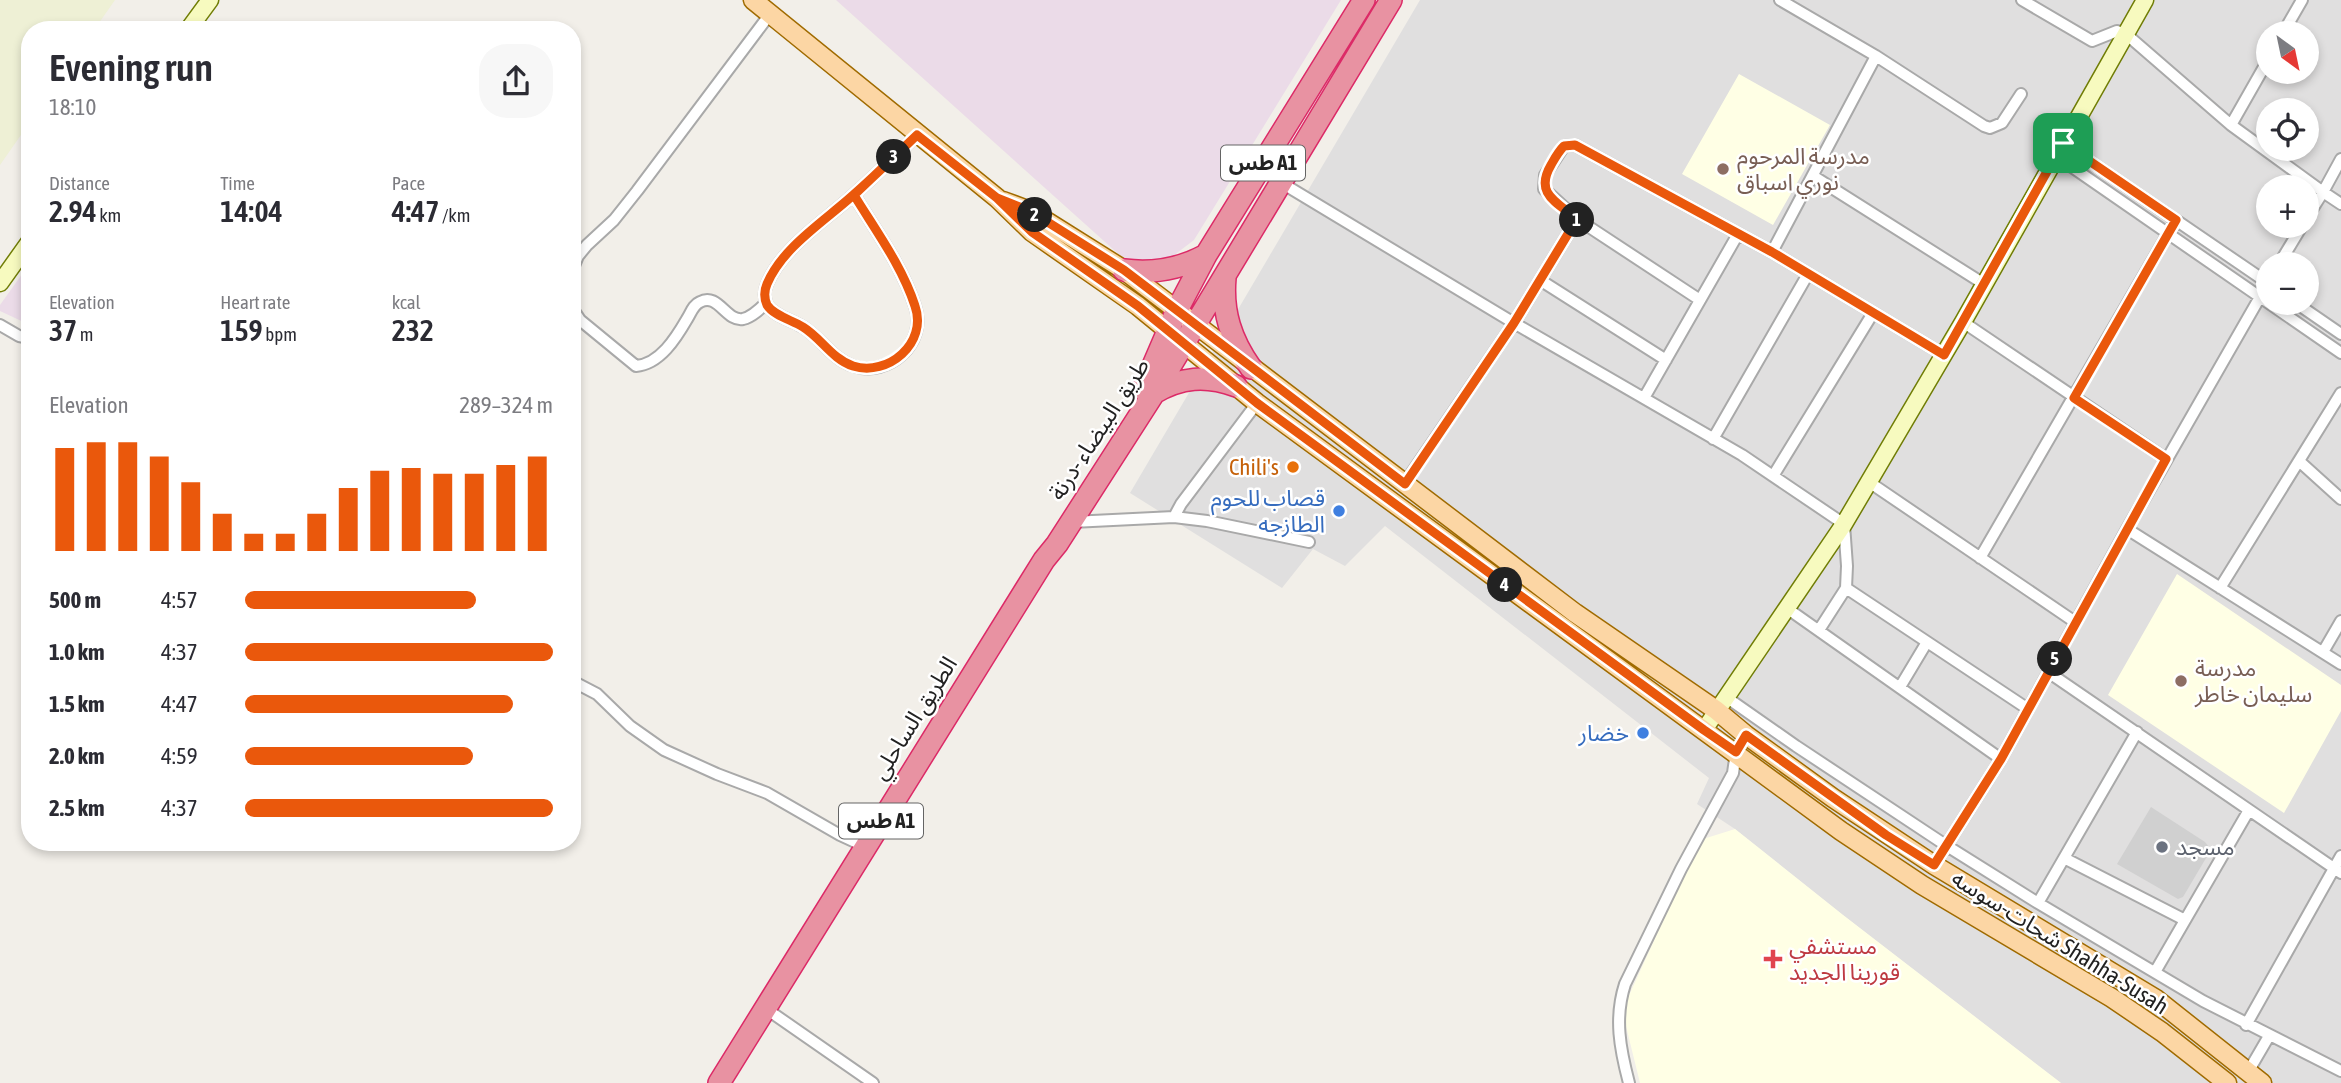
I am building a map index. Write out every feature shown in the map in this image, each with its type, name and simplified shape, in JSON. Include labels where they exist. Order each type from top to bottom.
[{"type":"highway","name":"طريق البيضاء -درنة","points":[[1044,560],[1154,393],[1176,336],[1177,310],[1206,255],[1364,0]]},
{"type":"highway","name":"طريق البيضاء -درنة","points":[[1176,336],[1196,324],[1391,0]]},
{"type":"highway","points":[[1124,270],[1167,270],[1194,262],[1206,255]]},
{"type":"highway","points":[[1225,276],[1224,301],[1228,325],[1237,347],[1251,368]]},
{"type":"highway","points":[[1044,560],[1063,520],[1176,336]]},
{"type":"highway","points":[[1154,393],[1180,381],[1194,378],[1222,381],[1236,386]]},
{"type":"highway","name":"الطريق الساحلي","points":[[719,1083],[1044,560]]},
{"type":"main road","points":[[753,0],[997,198]]},
{"type":"main road","name":"شحات-سوسه Shahha-Susah","points":[[997,198],[1030,211],[1124,270],[1575,612],[1721,704],[1746,735],[1875,827],[2145,992],[2255,1078]]},
{"type":"main road","name":"شحات-سوسه Shahha-Susah","points":[[997,198],[1032,232],[1138,306],[1257,403],[1877,857],[2112,998],[2162,1032],[2227,1083]]},
{"type":"street","points":[[195,21],[210,0]]},
{"type":"street","points":[[1780,0],[1876,56],[1990,128],[2002,122],[2021,93]]},
{"type":"street","points":[[2022,0],[2092,41],[2117,31],[2126,34],[2231,125],[2341,204]]},
{"type":"street","points":[[1704,730],[1844,524],[1944,355],[2146,0]]},
{"type":"street","points":[[2290,21],[2302,0]]},
{"type":"street","points":[[581,253],[614,220],[637,191],[770,14]]},
{"type":"street","points":[[1772,252],[1876,56]]},
{"type":"street","points":[[2231,125],[2256,81]]},
{"type":"street","points":[[854,195],[897,264],[916,309],[917,328],[908,350],[888,363],[866,369],[839,359],[803,327],[771,310],[764,296],[766,285],[778,265],[794,247],[917,135]]},
{"type":"street","points":[[1700,300],[1577,219],[1549,195],[1544,189],[1545,175],[1564,146],[1575,145],[1772,252],[1944,355]]},
{"type":"street","points":[[2060,150],[2176,220],[2256,275]]},
{"type":"street","points":[[2060,150],[2168,233],[2256,295]]},
{"type":"street","points":[[2319,198],[2341,159]]},
{"type":"street","points":[[1813,176],[1984,284]]},
{"type":"street","points":[[1280,181],[1514,323],[1713,439],[1844,524]]},
{"type":"street","points":[[1405,484],[1514,323],[1577,219]]},
{"type":"street","points":[[1980,558],[2176,220]]},
{"type":"street","points":[[1644,398],[1738,234]]},
{"type":"street","points":[[0,283],[21,254]]},
{"type":"street","points":[[1713,439],[1808,274]]},
{"type":"street","points":[[1540,280],[1666,360]]},
{"type":"street","points":[[581,321],[636,366],[653,361],[667,348],[677,337],[694,306],[701,301],[708,299],[715,302],[732,317],[739,319],[746,319],[766,303]]},
{"type":"street","points":[[1934,865],[2001,759],[2127,528],[2256,302]]},
{"type":"street","points":[[1773,476],[1873,313]]},
{"type":"street","points":[[2285,315],[2341,353]]},
{"type":"street","points":[[2313,315],[2341,334]]},
{"type":"street","points":[[1963,322],[2166,459]]},
{"type":"street","points":[[0,325],[21,336]]},
{"type":"street","points":[[2220,588],[2341,393]]},
{"type":"street","points":[[1174,517],[1257,403]]},
{"type":"street","points":[[2299,461],[2341,499]]},
{"type":"street","points":[[1869,482],[2075,622]]},
{"type":"street","points":[[1071,522],[1174,517],[1309,542]]},
{"type":"street","points":[[1819,631],[1846,588],[1844,524]]},
{"type":"street","points":[[2127,528],[2341,664]]},
{"type":"street","points":[[1846,588],[2028,709]]},
{"type":"street","points":[[1788,609],[2001,759]]},
{"type":"street","points":[[2323,652],[2341,621]]},
{"type":"street","points":[[1900,688],[1927,642]]},
{"type":"street","points":[[2048,672],[2338,870]]},
{"type":"street","points":[[581,686],[597,694],[630,726],[664,750],[767,793],[840,835],[866,846]]},
{"type":"street","points":[[1721,704],[1796,746],[2038,903],[2246,1025],[2341,1071]]},
{"type":"street","points":[[2038,903],[2137,732]]},
{"type":"street","points":[[1629,1083],[1618,1030],[1620,999],[1625,984],[1681,869],[1733,773],[1736,752],[1746,735]]},
{"type":"street","points":[[2155,972],[2249,810]]},
{"type":"street","points":[[2246,1025],[2338,870],[2341,857]]},
{"type":"street","points":[[2064,859],[2185,920]]},
{"type":"street","points":[[765,1008],[873,1083]]},
{"type":"street","points":[[2255,1078],[2269,1036]]},
{"type":"shaded area","points":[[0,0],[115,0],[100,21],[21,21],[21,135],[0,165]]},
{"type":"shaded area","points":[[836,0],[1341,0],[1194,240],[1173,256],[1148,261],[1124,259]]},
{"type":"shaded area","points":[[1420,0],[2341,0],[2341,1083],[2061,1083],[1735,829],[1697,804],[1709,778],[1385,526],[1345,566],[1313,549],[1282,588],[1130,493]]},
{"type":"shaded area","points":[[1739,74],[1830,125],[1773,225],[1682,174]]},
{"type":"shaded area","points":[[21,276],[21,321],[0,311],[0,305]]},
{"type":"shaded area","points":[[2177,574],[2341,685],[2341,711],[2284,813],[2108,695]]},
{"type":"shaded area","points":[[2151,807],[2209,847],[2209,853],[2183,897],[2178,899],[2117,864]]},
{"type":"shaded area","name":"مستشفي قورينا الجديد","points":[[1735,829],[2061,1083],[1640,1083],[1624,1018],[1626,1002],[1700,840]]},
{"type":"place","name":"مدرسة المرحوم نوري اسباق","points":[[1723,169]]},
{"type":"place","name":"Chili's","points":[[1293,467]]},
{"type":"place","name":"قصاب للحوم الطازجه","points":[[1339,511]]},
{"type":"place","name":"مدرسة سليمان خاطر","points":[[2181,681]]},
{"type":"place","name":"خضار","points":[[1643,733]]},
{"type":"place","name":"مسجد","points":[[2162,847]]},
{"type":"place","name":"مستشفي قورينا الجديد","points":[[1773,959]]},
{"type":"route","points":[[2063,143],[1944,355],[1772,252],[1575,145],[1564,146],[1545,175],[1544,189],[1577,219],[1514,323],[1405,484],[1124,270],[1030,211],[997,198],[917,135],[794,247],[778,265],[766,285],[764,296],[771,310],[803,327],[839,359],[852,366],[866,369],[878,367],[908,350],[917,328],[916,309],[897,264],[854,195],[917,135],[976,181],[997,198],[1032,232],[1138,306],[1257,403],[1704,730],[1736,752],[1746,735],[1886,835],[1934,865],[2001,759],[2166,459],[2074,398],[2176,220],[2063,143]]}]
